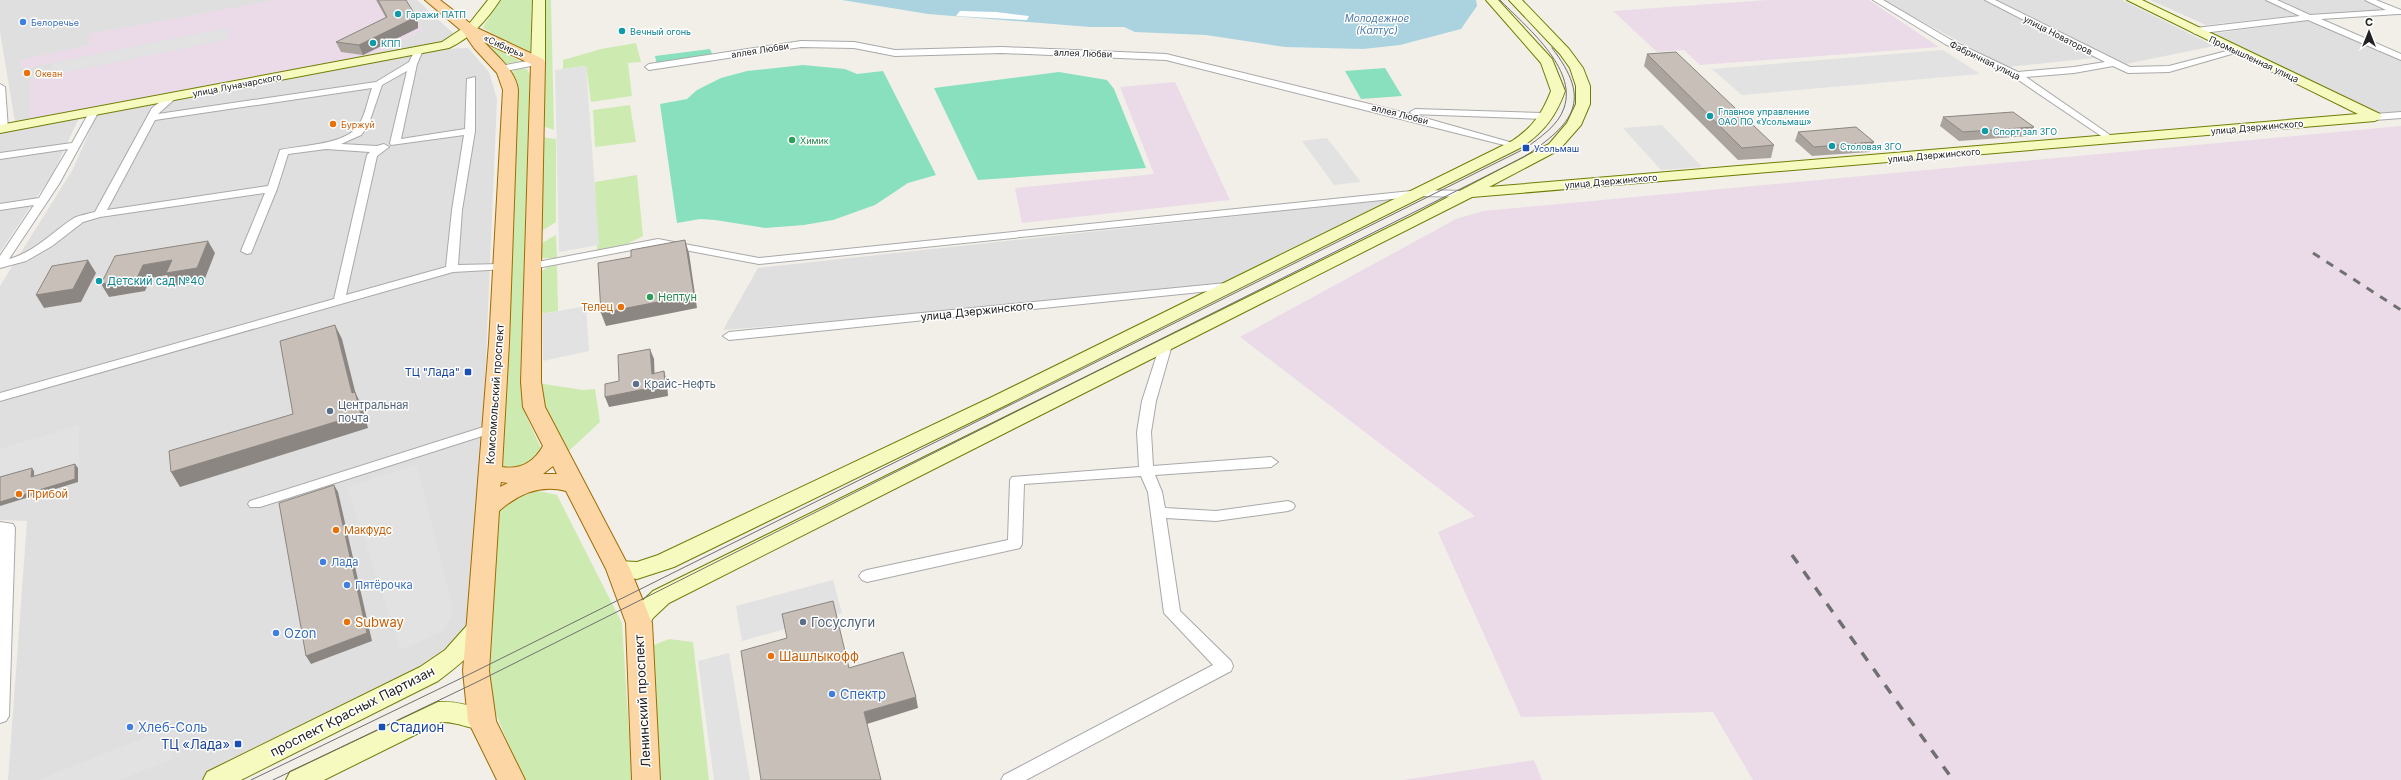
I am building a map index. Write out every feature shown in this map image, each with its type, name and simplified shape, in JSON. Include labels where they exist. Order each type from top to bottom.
[{"type":"main road","name":"«Сибирь»","points":[[432,0],[470,30],[538,62]]},
{"type":"main road","points":[[470,30],[479,22],[494,0]]},
{"type":"main road","points":[[539,0],[532,266],[531,382],[534,407],[553,448],[618,569],[639,622]]},
{"type":"main road","points":[[618,569],[629,572],[644,570],[666,561],[1001,400],[1226,287],[1422,193],[1528,138],[1549,117],[1558,91],[1547,62],[1492,0]]},
{"type":"main road","points":[[639,622],[645,612],[661,597],[1467,194],[1554,147],[1568,134],[1582,110],[1585,91],[1581,73],[1570,58],[1515,0]]},
{"type":"main road","name":"Промышленная улица","points":[[2133,0],[2375,117]]},
{"type":"main road","name":"«Сибирь»","points":[[470,30],[476,44],[500,69]]},
{"type":"main road","name":"улица Луначарского","points":[[2,129],[445,45],[457,41],[470,30]]},
{"type":"main road","points":[[445,45],[476,44]]},
{"type":"main road","name":"Комсомольский проспект","points":[[482,721],[477,682],[478,628],[493,428],[511,100],[510,84],[500,69]]},
{"type":"main road","name":"улица Дзержинского","points":[[1467,194],[2375,117]]},
{"type":"main road","points":[[489,471],[507,475],[524,473],[547,460],[553,448]]},
{"type":"main road","points":[[488,508],[504,494],[525,485],[556,480],[573,485]]},
{"type":"main road","name":"Ленинский проспект","points":[[639,622],[646,780]]},
{"type":"main road","name":"проспект Красных Партизан","points":[[216,780],[429,674],[453,657],[478,628]]},
{"type":"main road","points":[[299,780],[438,712],[453,711],[468,714],[482,721],[511,780]]},
{"type":"street","name":"Фабричная улица","points":[[1877,0],[1948,42],[2017,75],[2110,139]]},
{"type":"street","name":"улица Новаторов","points":[[1989,0],[2128,70],[2169,69],[2238,51]]},
{"type":"street","points":[[2270,0],[2401,57]]},
{"type":"street","points":[[2195,31],[2311,17],[2398,12],[2369,0]]},
{"type":"street","name":"аллея Любви","points":[[649,67],[801,44],[820,43],[854,45],[895,53],[1002,50],[1166,57],[1239,76],[1389,111],[1508,143]]},
{"type":"street","points":[[395,143],[413,64],[419,50]]},
{"type":"street","points":[[500,69],[538,62]]},
{"type":"street","points":[[2017,75],[2074,70],[2113,63]]},
{"type":"street","points":[[152,118],[378,84],[413,64]]},
{"type":"street","points":[[452,269],[457,210],[470,131],[472,79]]},
{"type":"street","points":[[326,146],[358,133],[365,124],[378,84]]},
{"type":"street","points":[[0,86],[2,129]]},
{"type":"street","points":[[99,214],[157,108],[172,97]]},
{"type":"street","points":[[0,265],[43,200],[76,145],[94,111]]},
{"type":"street","points":[[1389,111],[1543,116]]},
{"type":"street","name":"улица Дзержинского","points":[[2375,117],[2401,115]]},
{"type":"street","points":[[248,251],[272,189],[284,152],[326,146],[378,149],[395,143],[470,131]]},
{"type":"street","points":[[0,156],[76,145]]},
{"type":"street","points":[[339,302],[372,155],[378,149]]},
{"type":"street","points":[[0,265],[22,259],[48,244],[79,220],[99,214],[272,189]]},
{"type":"street","points":[[532,266],[658,242],[759,262],[1422,193],[1467,194]]},
{"type":"street","points":[[0,207],[43,200]]},
{"type":"street","points":[[0,397],[452,269],[502,267]]},
{"type":"street","name":"улица Дзержинского","points":[[729,336],[1226,287]]},
{"type":"street","points":[[1010,780],[1225,666],[1172,613],[1155,492],[1146,471],[1144,432],[1149,401],[1166,345]]},
{"type":"street","points":[[255,504],[493,428]]},
{"type":"street","points":[[867,576],[1015,544],[1017,480],[1271,462]]},
{"type":"street","points":[[1157,513],[1216,516],[1288,506]]},
{"type":"street","points":[[0,527],[8,528],[0,716]]},
{"type":"shaded area","points":[[0,0],[417,0],[455,35],[442,42],[15,122],[0,32]]},
{"type":"shaded area","points":[[275,0],[403,0],[423,30],[366,59],[30,121],[31,79],[229,39],[226,28],[22,69],[20,60],[89,45],[89,34]]},
{"type":"shaded area","points":[[1767,0],[1869,0],[1939,47],[1700,65],[1684,50],[1657,52],[1613,11]]},
{"type":"shaded area","points":[[1882,0],[1983,0],[2094,58],[2007,67]]},
{"type":"shaded area","points":[[1995,0],[2122,0],[2214,46],[2126,64]]},
{"type":"shaded area","points":[[2150,0],[2265,0],[2300,15],[2206,25]]},
{"type":"shaded area","points":[[2276,0],[2362,0],[2388,11],[2311,15]]},
{"type":"shaded area","points":[[2312,20],[2401,59],[2401,113],[2380,116],[2211,34]]},
{"type":"shaded area","points":[[226,28],[230,39],[31,79],[31,74],[51,70],[51,64]]},
{"type":"shaded area","points":[[468,48],[489,72],[497,99],[480,499],[469,618],[463,636],[453,650],[396,686],[201,780],[8,780],[27,521],[0,520],[0,286],[73,169],[98,112],[445,49]]},
{"type":"shaded area","points":[[1943,50],[1980,74],[1742,95],[1712,69]]},
{"type":"shaded area","points":[[586,66],[599,245],[559,252],[555,70]]},
{"type":"shaded area","points":[[1175,82],[1230,200],[1022,223],[1015,188],[1154,174],[1120,87]]},
{"type":"shaded area","points":[[79,118],[53,173],[0,252],[0,132]]},
{"type":"shaded area","points":[[1662,125],[1702,167],[1661,170],[1623,128]]},
{"type":"shaded area","points":[[2401,126],[2401,780],[1753,780],[1713,712],[1521,717],[1438,532],[1475,516],[1240,337],[1456,219],[1483,211]]},
{"type":"shaded area","points":[[1327,138],[1361,182],[1334,185],[1302,141]]},
{"type":"shaded area","points":[[1393,199],[1206,291],[723,330],[758,268]]},
{"type":"shaded area","points":[[586,306],[589,351],[543,361],[542,314]]},
{"type":"shaded area","points":[[79,425],[79,465],[36,479],[36,469],[0,480],[0,449]]},
{"type":"shaded area","points":[[417,465],[452,604],[451,619],[443,631],[401,650],[347,487]]},
{"type":"shaded area","points":[[833,580],[842,613],[742,641],[736,606]]},
{"type":"shaded area","points":[[729,653],[750,780],[714,780],[698,661]]},
{"type":"shaded area","points":[[169,728],[172,759],[120,780],[38,780]]},
{"type":"shaded area","points":[[1534,760],[1542,780],[1403,780]]},
{"type":"green space","points":[[499,0],[532,0],[530,53],[525,53],[483,28]]},
{"type":"green space","points":[[543,0],[551,0],[554,130],[542,126]]},
{"type":"green space","points":[[484,39],[519,61],[503,65],[480,40]]},
{"type":"green space","points":[[636,43],[641,62],[628,63],[632,96],[591,102],[586,66],[563,69],[563,60],[601,49]]},
{"type":"green space","points":[[710,49],[713,56],[657,65],[655,56]]},
{"type":"green space","name":"Химик","points":[[803,65],[845,69],[857,74],[883,71],[936,175],[908,183],[875,205],[833,220],[804,225],[765,228],[700,219],[677,223],[660,104],[687,99],[697,90],[721,78],[747,71]]},
{"type":"green space","points":[[520,68],[527,69],[530,75],[520,380],[526,416],[544,454],[516,472],[498,467],[511,72]]},
{"type":"green space","points":[[1385,68],[1402,96],[1361,99],[1345,71]]},
{"type":"green space","points":[[1059,72],[1107,80],[1114,89],[1146,168],[978,180],[934,88]]},
{"type":"green space","points":[[630,105],[636,142],[595,147],[593,110]]},
{"type":"green space","points":[[542,137],[556,139],[556,222],[540,232]]},
{"type":"green space","points":[[637,175],[643,236],[627,244],[597,250],[595,182]]},
{"type":"green space","points":[[556,235],[557,258],[541,258],[540,244]]},
{"type":"green space","points":[[557,265],[558,311],[539,314],[540,272],[548,267]]},
{"type":"green space","points":[[531,382],[583,390],[595,389],[600,422],[559,460]]},
{"type":"green space","points":[[538,491],[557,495],[622,623],[632,780],[523,780],[494,709],[486,653],[498,516],[501,506],[525,493]]},
{"type":"green space","points":[[669,639],[693,642],[709,780],[661,780],[649,647]]},
{"type":"water","name":"Молодежное (Калтус)","points":[[842,0],[1476,0],[1477,6],[1461,29],[1400,45],[1363,49],[1285,47],[1206,35],[1135,32],[1124,27],[1090,27],[928,14]]},
{"type":"pier","points":[[960,11],[996,12],[1029,16],[1027,20],[956,16]]},
{"type":"building","points":[[378,0],[406,0],[414,13],[414,18],[359,45],[336,42],[387,17]]},
{"type":"building","points":[[1676,52],[1774,145],[1742,148],[1647,54]]},
{"type":"building","points":[[2013,112],[2034,127],[1963,132],[1943,117]]},
{"type":"building","points":[[1856,127],[1874,142],[1814,147],[1798,132]]},
{"type":"building","name":"Нептун","points":[[685,240],[694,295],[601,313],[598,263],[631,257],[631,250]]},
{"type":"building","points":[[208,241],[197,268],[166,273],[172,260],[143,265],[137,278],[101,284],[115,256]]},
{"type":"building","points":[[88,260],[73,289],[36,295],[52,266]]},
{"type":"building","points":[[335,325],[352,393],[355,392],[361,414],[171,472],[169,451],[293,414],[280,341]]},
{"type":"building","points":[[650,349],[652,374],[664,371],[665,385],[605,397],[605,384],[619,381],[618,355]]},
{"type":"building","name":"Прибой","points":[[75,464],[75,479],[0,502],[0,477],[32,468],[31,477]]},
{"type":"building","name":"Лада","points":[[334,485],[367,633],[306,656],[279,503]]},
{"type":"building","name":"Спектр","points":[[833,601],[849,668],[903,652],[916,697],[864,712],[881,780],[761,780],[741,651],[787,638],[782,614]]},
{"type":"tram line","points":[[251,780],[476,671],[1526,148],[1548,131],[1558,120],[1564,108],[1566,93],[1563,78],[1547,49],[1500,0]]},
{"type":"tram line","points":[[273,780],[477,682],[1524,157],[1555,133],[1566,122],[1572,110],[1574,97],[1572,83],[1565,67],[1552,48]]},
{"type":"railway","points":[[2313,253],[2401,310]]},
{"type":"railway","points":[[1792,555],[1953,780]]},
{"type":"place","name":"Гаражи ПАТП","points":[[398,14]]},
{"type":"place","name":"Белоречье","points":[[23,22]]},
{"type":"place","name":"Вечный огонь","points":[[622,31]]},
{"type":"place","name":"КПП","points":[[373,43]]},
{"type":"place","name":"Океан","points":[[27,73]]},
{"type":"place","name":"Главное управление ОАО ПО «Усольмаш»","points":[[1710,116]]},
{"type":"place","name":"Буржуй","points":[[333,124]]},
{"type":"place","name":"Спорт зал ЗГО","points":[[1985,131]]},
{"type":"place","name":"Химик","points":[[792,140]]},
{"type":"place","name":"Столовая ЗГО","points":[[1832,146]]},
{"type":"place","name":"Усольмаш","points":[[1526,148]]},
{"type":"place","name":"Детский сад №40","points":[[99,281]]},
{"type":"place","name":"Нептун","points":[[650,297]]},
{"type":"place","name":"Телец","points":[[621,307]]},
{"type":"place","name":"ТЦ \"Лада\"","points":[[468,372]]},
{"type":"place","name":"Крайс-Нефть","points":[[636,384]]},
{"type":"place","name":"Центральная почта","points":[[330,411]]},
{"type":"place","name":"Прибой","points":[[19,494]]},
{"type":"place","name":"Макфудс","points":[[336,530]]},
{"type":"place","name":"Лада","points":[[323,562]]},
{"type":"place","name":"Пятёрочка","points":[[347,585]]},
{"type":"place","name":"Subway","points":[[347,622]]},
{"type":"place","name":"Госуслуги","points":[[803,622]]},
{"type":"place","name":"Ozon","points":[[276,633]]},
{"type":"place","name":"Шашлыкофф","points":[[771,656]]},
{"type":"place","name":"Спектр","points":[[832,694]]},
{"type":"place","name":"Хлеб-Соль","points":[[130,727]]},
{"type":"place","name":"Стадион","points":[[382,727]]},
{"type":"place","name":"ТЦ «Лада»","points":[[238,744]]}]
